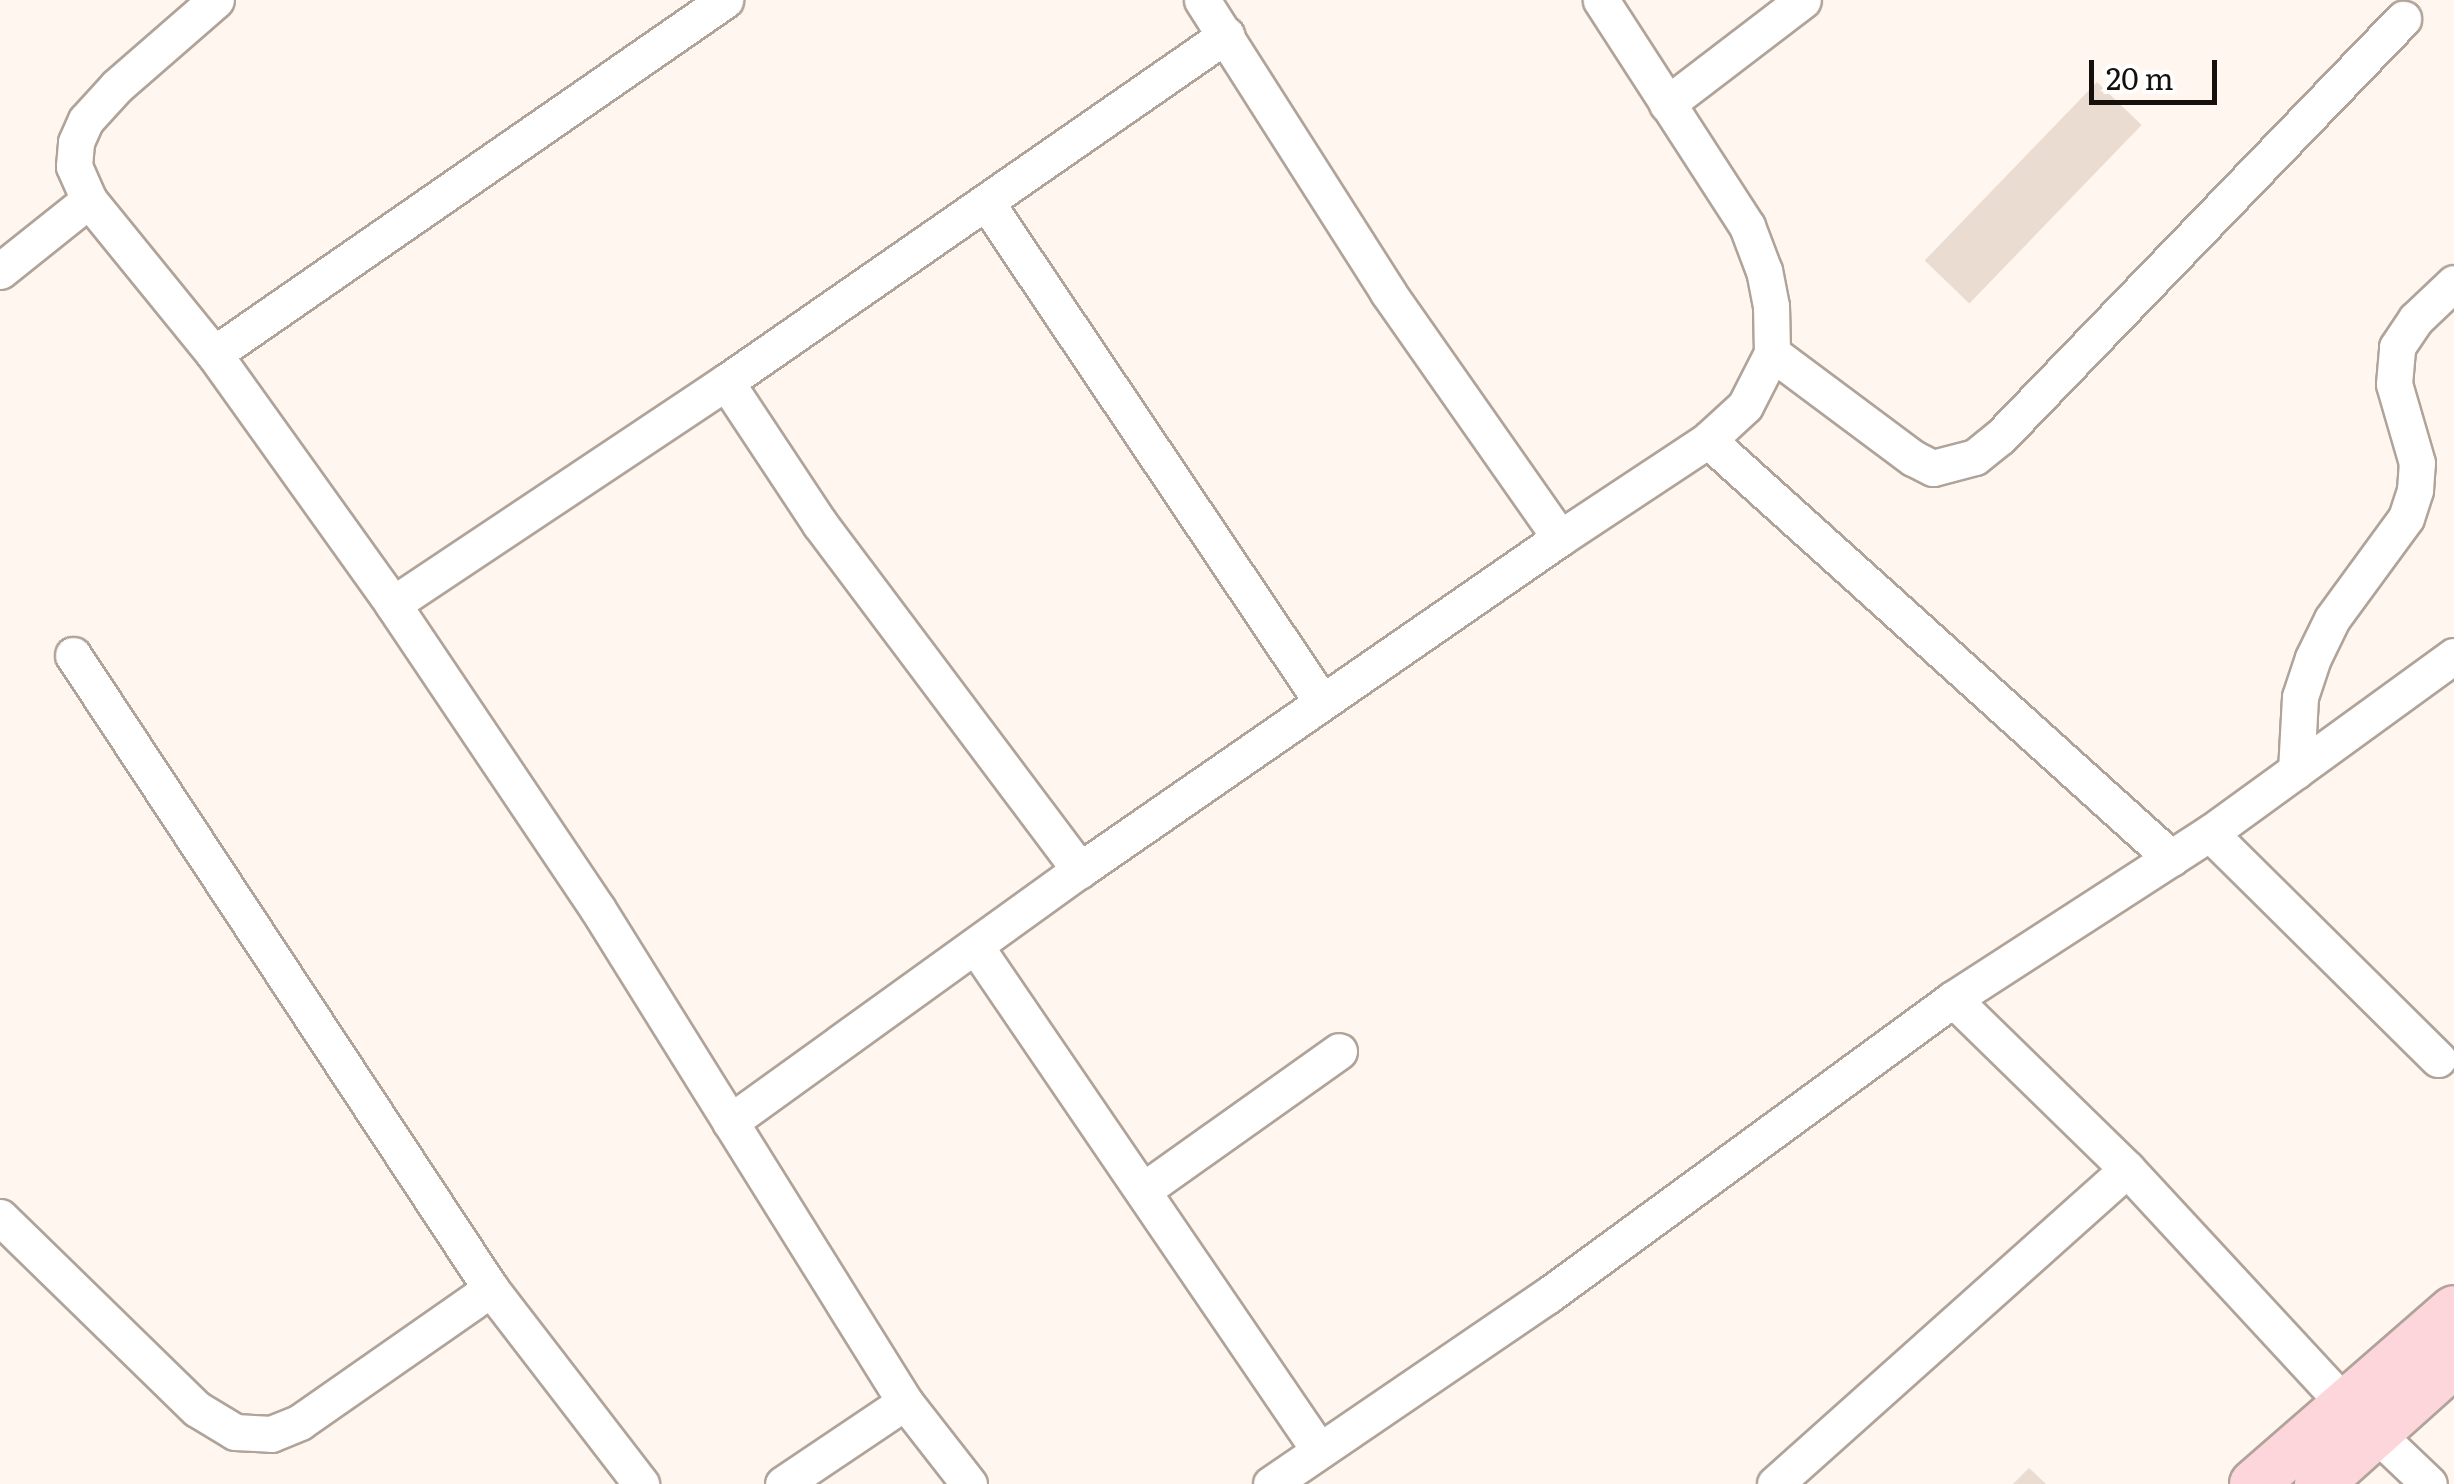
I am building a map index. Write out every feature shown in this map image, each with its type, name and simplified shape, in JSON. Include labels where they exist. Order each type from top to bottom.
[{"type":"street","points":[[216,0],[117,86],[86,120],[76,142],[74,166],[90,200],[214,354],[394,604],[597,908],[905,1402],[970,1484]]},
{"type":"street","points":[[214,354],[725,0]]},
{"type":"street","points":[[1202,0],[1388,292],[1560,538]]},
{"type":"street","points":[[730,1122],[1080,870],[1708,440],[1745,406],[1772,354],[1771,306],[1764,271],[1747,226],[1600,0]]},
{"type":"street","points":[[1668,104],[1803,0]]},
{"type":"street","points":[[1772,354],[1933,468],[1975,457],[2000,437],[2403,19]]},
{"type":"street","points":[[394,604],[726,382],[1226,35]]},
{"type":"street","points":[[0,272],[90,200]]},
{"type":"street","points":[[986,202],[1322,702]]},
{"type":"street","points":[[2296,772],[2300,697],[2313,658],[2332,619],[2406,518],[2415,490],[2417,463],[2394,384],[2397,347],[2416,319],[2454,283]]},
{"type":"street","points":[[726,382],[820,524],[1080,870]]},
{"type":"street","points":[[1708,440],[2171,858]]},
{"type":"street","points":[[73,656],[491,1289],[640,1484]]},
{"type":"street","points":[[1271,1484],[1547,1296],[1953,1000],[2210,832],[2454,656]]},
{"type":"street","points":[[2210,832],[2449,1060]]},
{"type":"street","points":[[976,947],[1319,1450]]},
{"type":"street","points":[[1953,1000],[2127,1169],[2360,1418],[2429,1484]]},
{"type":"street","points":[[1144,1189],[1339,1051]]},
{"type":"street","points":[[1775,1484],[2127,1169]]},
{"type":"street","points":[[0,1217],[196,1409],[236,1432],[271,1434],[300,1422],[491,1289]]},
{"type":"street","points":[[2319,1484],[2360,1418],[2454,1310]]},
{"type":"street","points":[[2254,1484],[2454,1363]]},
{"type":"street","points":[[784,1484],[905,1402]]},
{"type":"building","points":[[2097,82],[2142,125],[1969,303],[1925,260]]},
{"type":"building","points":[[2029,1468],[2046,1484],[2013,1484]]}]
